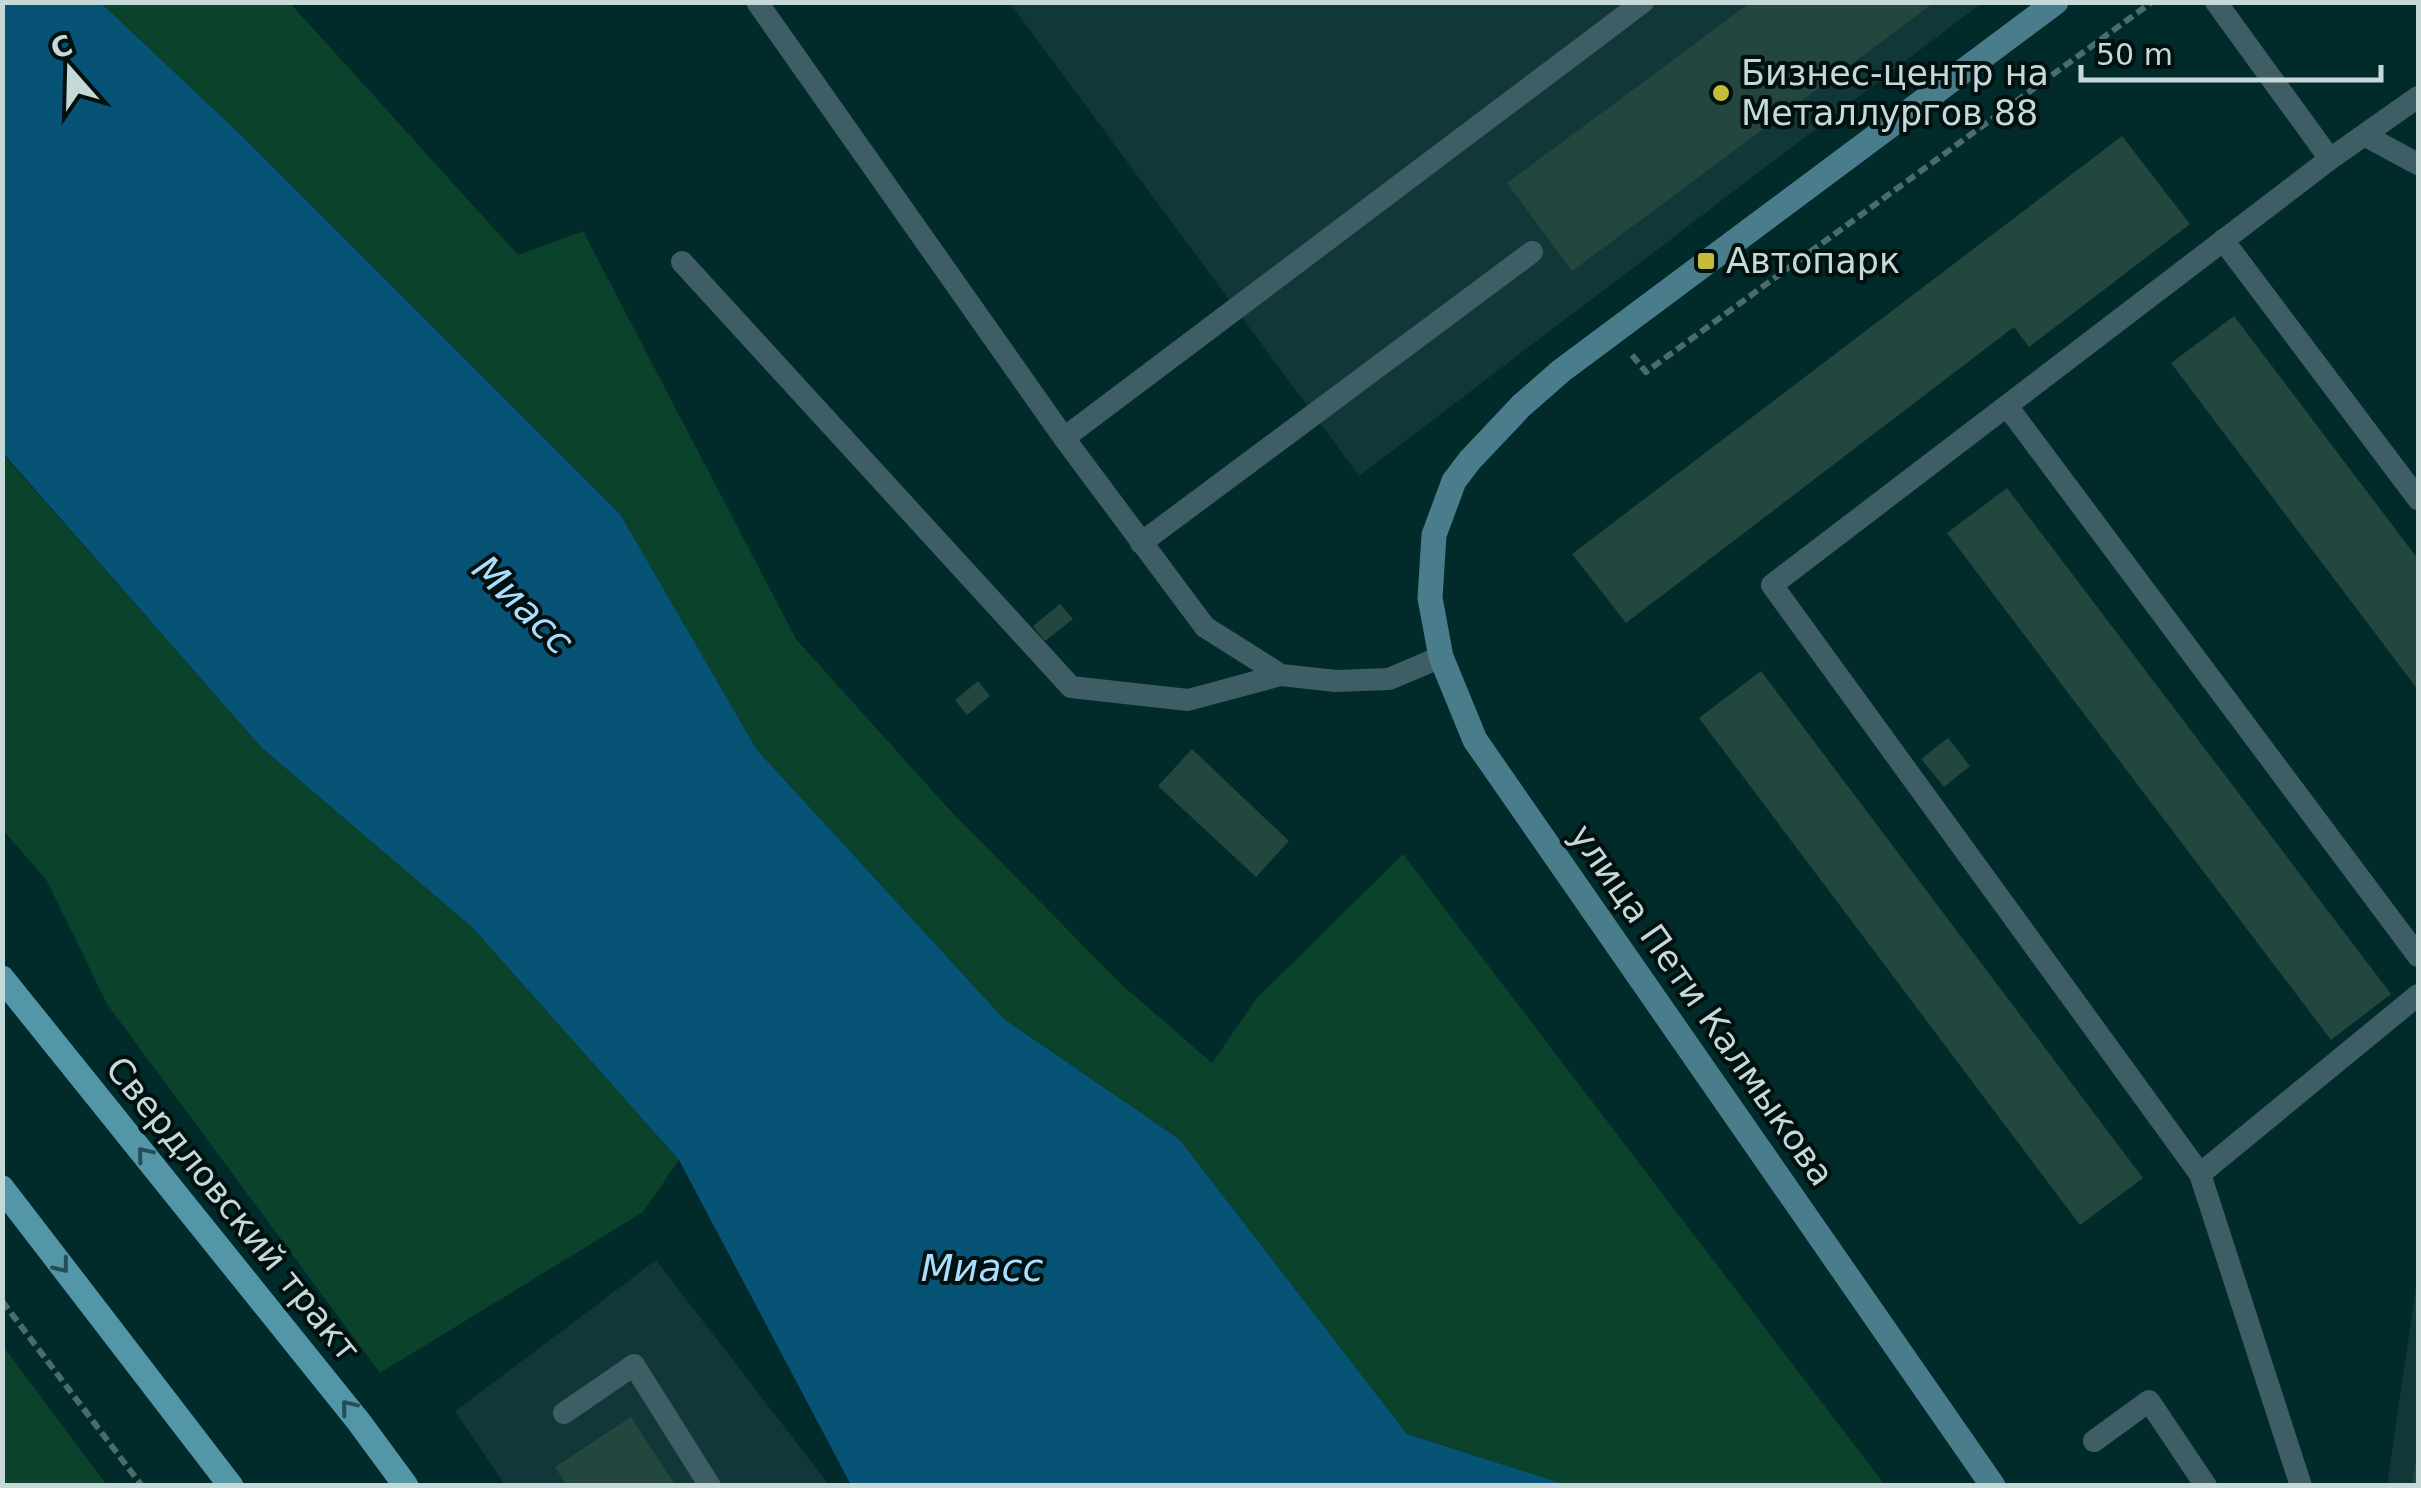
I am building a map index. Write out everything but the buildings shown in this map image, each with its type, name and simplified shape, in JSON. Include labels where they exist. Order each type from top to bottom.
[{"type":"main road","name":"улица Пети Калмыкова","points":[[1994,1486],[1475,740],[1441,657],[1430,598],[1434,535],[1454,482],[1521,406],[1706,261],[2056,2]]},
{"type":"main road","name":"Свердловский тракт","points":[[2,978],[359,1422],[406,1486]]},
{"type":"main road","points":[[2,1188],[231,1486]]},
{"type":"lane","points":[[756,2],[1064,438],[1205,627],[1282,674]]},
{"type":"lane","points":[[1064,438],[1643,2]]},
{"type":"lane","points":[[2216,2],[2330,159]]},
{"type":"lane","points":[[2301,1486],[2200,1174],[1772,586],[2330,159],[2418,97]]},
{"type":"lane","points":[[2364,136],[2418,164]]},
{"type":"lane","points":[[2223,240],[2418,499]]},
{"type":"lane","points":[[1141,543],[1532,252]]},
{"type":"lane","points":[[682,262],[1071,687],[1188,700],[1282,674],[1336,681],[1389,679],[1441,657]]},
{"type":"lane","points":[[2007,406],[2418,956]]},
{"type":"lane","points":[[2200,1174],[2418,996]]},
{"type":"lane","points":[[564,1413],[634,1366],[710,1486]]},
{"type":"lane","points":[[2094,1441],[2149,1402],[2206,1486]]},
{"type":"path","points":[[1646,372],[2152,2]]},
{"type":"path","points":[[2,1300],[142,1486]]},
{"type":"shaded area","points":[[1010,3],[1982,3],[1359,476]]},
{"type":"shaded area","points":[[656,1260],[829,1485],[505,1485],[455,1411]]},
{"type":"shaded area","points":[[2418,1274],[2418,1485],[2387,1485]]},
{"type":"green space","points":[[101,3],[290,3],[518,255],[583,231],[796,639],[947,807],[1122,985],[1212,1063],[1256,999],[1403,854],[1885,1485],[1567,1485],[1407,1434],[1179,1139],[1004,1019],[757,750],[620,514],[241,135]]},
{"type":"green space","points":[[2,453],[262,748],[473,928],[679,1160],[643,1212],[380,1373],[107,1004],[47,881],[3,830]]},
{"type":"green space","points":[[3,1346],[107,1485],[3,1485]]},
{"type":"water","name":"Миасс","points":[[2,3],[101,3],[241,135],[620,514],[757,750],[1004,1019],[1179,1139],[1407,1434],[1567,1485],[851,1485],[679,1160],[473,928],[262,748],[3,453]]},
{"type":"place","name":"Бизнес-центр на Металлургов 88","points":[[1721,93]]},
{"type":"place","name":"Автопарк","points":[[1706,261]]}]
